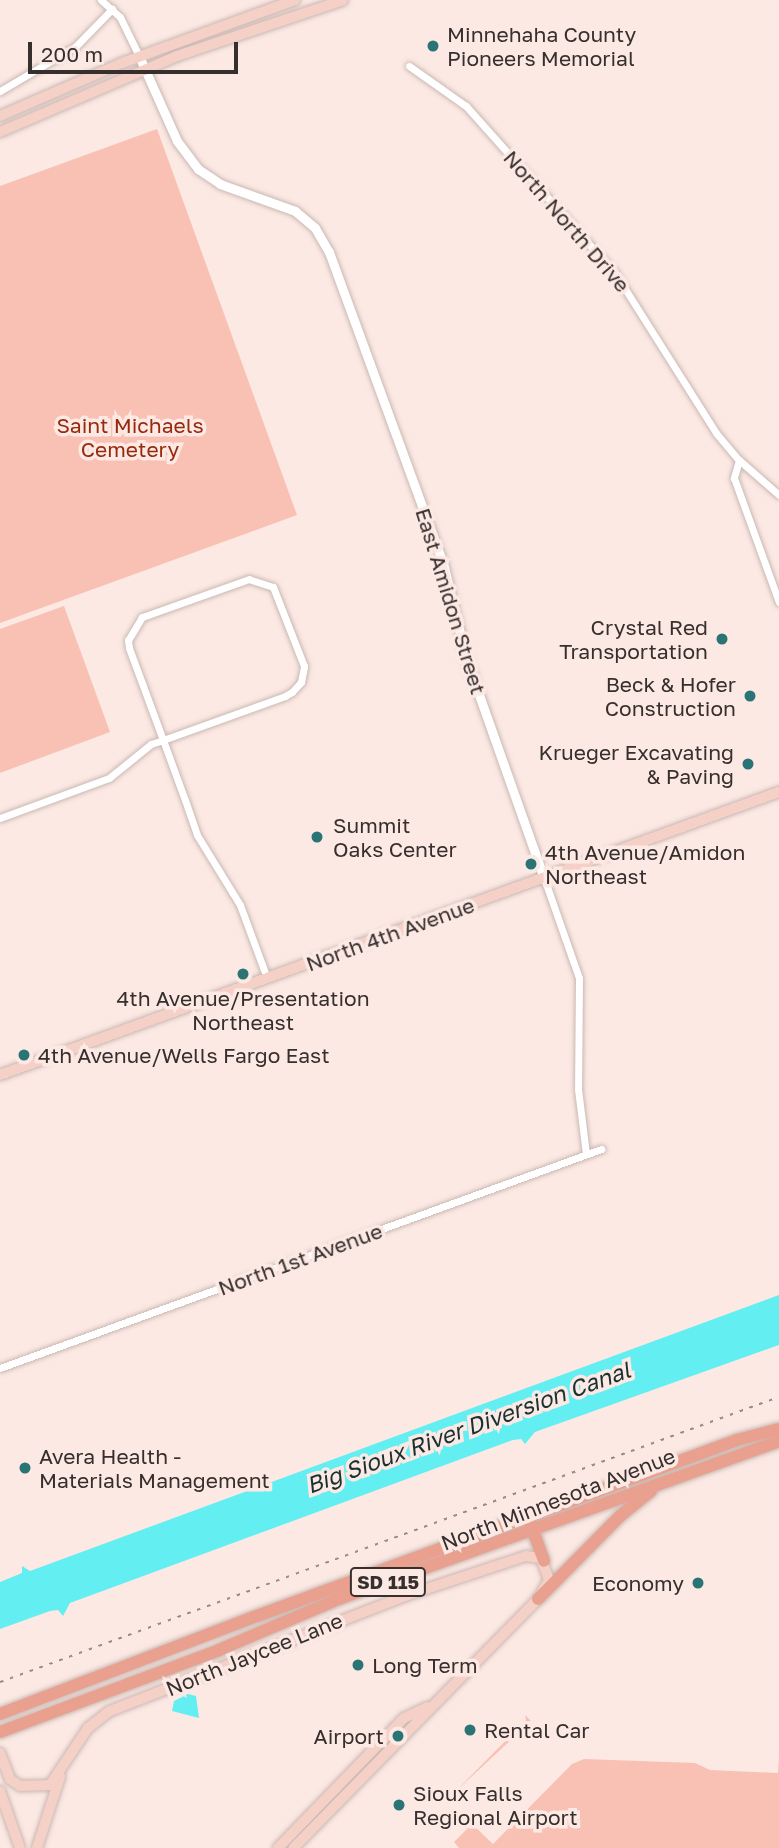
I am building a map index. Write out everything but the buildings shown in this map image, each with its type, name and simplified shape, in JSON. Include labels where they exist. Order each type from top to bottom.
[{"type":"main road","points":[[0,116],[139,56],[295,0]]},
{"type":"main road","points":[[0,132],[144,69],[343,0]]},
{"type":"main road","name":"North 4th Avenue","points":[[0,1075],[779,792]]},
{"type":"main road","name":"North Minnesota Avenue","points":[[0,1732],[219,1650],[341,1598],[531,1525],[737,1440],[779,1429]]},
{"type":"main road","name":"North Minnesota Avenue","points":[[0,1714],[172,1647],[779,1441]]},
{"type":"main road","points":[[293,1848],[629,1508],[688,1471]]},
{"type":"main road","points":[[531,1525],[549,1580],[538,1599]]},
{"type":"main road","name":"North Jaycee Lane","points":[[37,1848],[62,1771],[88,1728],[110,1711],[405,1596],[526,1556],[544,1561]]},
{"type":"main road","points":[[278,1848],[404,1718],[434,1705]]},
{"type":"main road","points":[[0,1753],[10,1779],[20,1786],[50,1785],[62,1771]]},
{"type":"main road","points":[[0,1791],[20,1848]]},
{"type":"street","points":[[101,0],[113,9],[139,56]]},
{"type":"street","points":[[0,91],[76,46],[113,9]]},
{"type":"street","name":"East Amidon Street","points":[[139,56],[177,141],[198,169],[220,184],[295,211],[315,228],[330,252],[443,563],[469,670],[579,978],[578,1089],[586,1154]]},
{"type":"street","name":"North North Drive","points":[[410,66],[466,106],[615,273],[706,419],[739,460],[779,495]]},
{"type":"street","points":[[739,460],[734,478],[779,602]]},
{"type":"street","points":[[0,818],[109,778],[142,749],[163,740],[285,696],[301,682],[304,666],[277,592],[262,580],[249,579],[142,617],[129,634],[129,648],[163,740],[197,835],[241,907],[267,978]]},
{"type":"street","name":"North 1st Avenue","points":[[0,1368],[601,1149]]},
{"type":"green space","name":"Saint Michaels Cemetery","points":[[157,129],[297,515],[0,623],[0,186]]},
{"type":"green space","points":[[64,606],[110,732],[0,773],[0,629]]},
{"type":"green space","points":[[525,1715],[531,1721],[454,1793],[526,1720]]},
{"type":"green space","points":[[779,1756],[779,1848],[459,1848],[454,1842],[472,1824],[493,1844],[572,1764],[584,1759],[695,1763],[710,1770],[778,1773]]},
{"type":"water","name":"Big Sioux River Diversion Canal","points":[[779,1295],[779,1345],[535,1432],[525,1444],[521,1439],[513,1440],[70,1603],[63,1616],[58,1610],[50,1611],[0,1629],[0,1582],[22,1573],[22,1566],[30,1571]]},
{"type":"water","points":[[188,1694],[196,1696],[199,1718],[172,1711],[174,1701]]},
{"type":"railway","points":[[0,1682],[779,1397]]},
{"type":"place","name":"Minnehaha County Pioneers Memorial","points":[[433,46]]},
{"type":"place","name":"Crystal Red Transportation","points":[[722,639]]},
{"type":"place","name":"Beck & Hofer Construction","points":[[750,696]]},
{"type":"place","name":"Krueger Excavating & Paving","points":[[748,764]]},
{"type":"place","name":"Summit Oaks Center","points":[[317,837]]},
{"type":"place","name":"4th Avenue/Amidon Northeast","points":[[531,864]]},
{"type":"place","name":"4th Avenue/Presentation Northeast","points":[[243,974]]},
{"type":"place","name":"4th Avenue/Wells Fargo East","points":[[24,1055]]},
{"type":"place","name":"Avera Health - Materials Management","points":[[25,1468]]},
{"type":"place","name":"Economy","points":[[698,1583]]},
{"type":"place","name":"Long Term","points":[[358,1665]]},
{"type":"place","name":"Rental Car","points":[[470,1730]]},
{"type":"place","name":"Airport","points":[[398,1736]]},
{"type":"place","name":"Sioux Falls Regional Airport","points":[[399,1805]]}]
